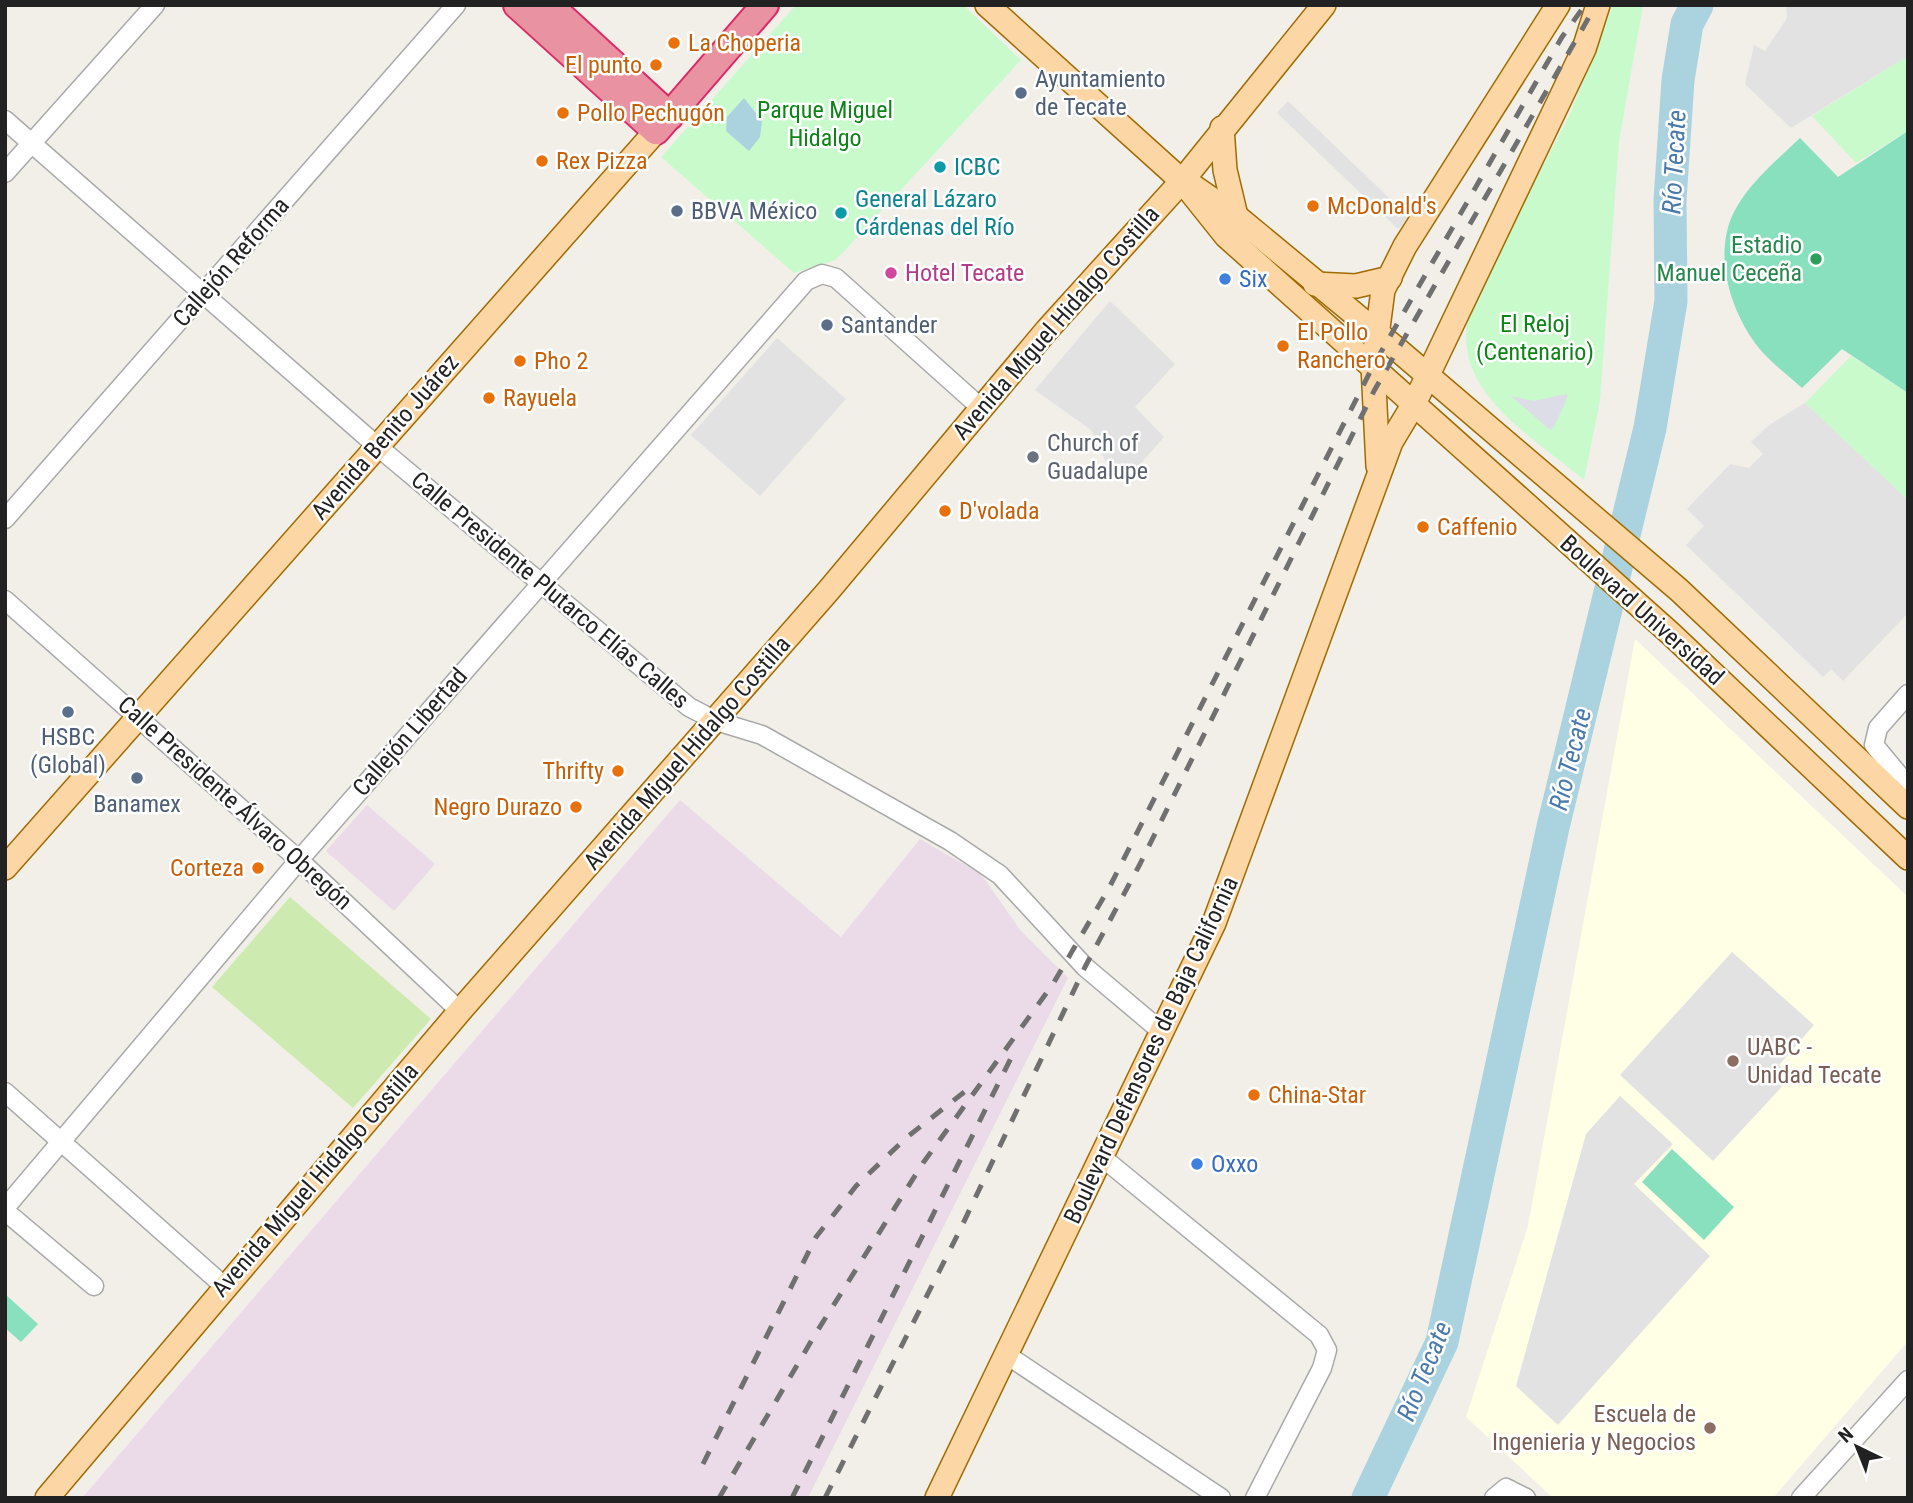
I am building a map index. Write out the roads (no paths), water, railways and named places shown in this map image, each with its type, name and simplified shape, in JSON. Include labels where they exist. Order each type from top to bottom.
[{"type":"highway","points":[[517,5],[663,123]]},
{"type":"highway","points":[[549,5],[663,123]]},
{"type":"highway","name":"Avenida Benito Juárez","points":[[663,123],[765,5]]},
{"type":"main road","points":[[987,5],[1182,181]]},
{"type":"main road","name":"Avenida Miguel Hidalgo Costilla","points":[[47,1498],[460,1010],[716,721],[980,407],[1122,244],[1182,181],[1324,5]]},
{"type":"main road","name":"Boulevard Defensores de Baja California","points":[[1378,472],[1373,366],[1379,302],[1405,246],[1558,5]]},
{"type":"main road","name":"Boulevard Defensores de Baja California","points":[[937,1498],[1214,923],[1378,472],[1391,442],[1415,402],[1584,49],[1598,5]]},
{"type":"main road","name":"Avenida Benito Juárez","points":[[5,868],[663,123]]},
{"type":"main road","points":[[1223,128],[1225,170],[1236,216]]},
{"type":"main road","name":"Boulevard Universidad","points":[[1182,181],[1205,191],[1236,216],[1540,470],[1679,590],[1908,807]]},
{"type":"main road","name":"Boulevard Universidad","points":[[1182,181],[1226,236],[1415,402],[1671,634],[1908,858]]},
{"type":"main road","points":[[1315,284],[1356,286],[1390,278]]},
{"type":"street","points":[[5,173],[155,5]]},
{"type":"street","name":"Callejón Reforma","points":[[5,519],[456,5]]},
{"type":"street","name":"Calle Presidente Plutarco Elías Calles","points":[[5,120],[377,446],[689,707],[716,721],[762,735],[950,841],[1000,875],[1085,967],[1161,1031]]},
{"type":"street","name":"Callejón Libertad","points":[[5,1210],[299,860],[796,289],[815,275],[828,274],[980,407]]},
{"type":"street","name":"Calle Presidente Álvaro Obregón","points":[[5,600],[299,860],[460,1010]]},
{"type":"street","points":[[1908,694],[1878,728],[1874,745],[1908,786]]},
{"type":"street","points":[[5,1091],[224,1286]]},
{"type":"street","points":[[1103,1158],[1319,1335],[1327,1350],[1322,1368],[1255,1498]]},
{"type":"street","points":[[5,1210],[94,1286]]},
{"type":"street","points":[[1007,1355],[1221,1498]]},
{"type":"street","points":[[1801,1498],[1908,1380]]},
{"type":"street","points":[[1500,1493],[1526,1498]]},
{"type":"water","points":[[744,98],[762,121],[760,137],[749,151],[726,131],[727,117]]},
{"type":"waterway","name":"Río Tecate","points":[[1368,1498],[1442,1342],[1553,827],[1650,428],[1671,301],[1670,200],[1678,80],[1687,24],[1697,5]]},
{"type":"railway","points":[[719,1498],[816,1333],[923,1163],[1053,984],[1109,888],[1373,366],[1562,37],[1585,5]]},
{"type":"railway","points":[[825,1498],[959,1232],[1085,967],[1140,864],[1374,391],[1596,5]]},
{"type":"railway","points":[[792,1498],[1015,1050]]},
{"type":"railway","points":[[703,1464],[816,1237],[856,1186],[906,1138],[968,1089]]},
{"type":"place","name":"La Choperia","points":[[674,43]]},
{"type":"place","name":"El punto","points":[[656,65]]},
{"type":"place","name":"Ayuntamiento de Tecate","points":[[1021,93]]},
{"type":"place","name":"Pollo Pechugón","points":[[563,113]]},
{"type":"place","name":"Rex Pizza","points":[[542,161]]},
{"type":"place","name":"ICBC","points":[[940,167]]},
{"type":"place","name":"McDonald's","points":[[1313,206]]},
{"type":"place","name":"BBVA México","points":[[677,211]]},
{"type":"place","name":"General Lázaro Cárdenas del Río","points":[[841,213]]},
{"type":"place","name":"Estadio Manuel Ceceña","points":[[1816,259]]},
{"type":"place","name":"Hotel Tecate","points":[[891,273]]},
{"type":"place","name":"Six","points":[[1225,279]]},
{"type":"place","name":"Santander","points":[[827,325]]},
{"type":"place","name":"El Pollo Ranchero","points":[[1283,346]]},
{"type":"place","name":"Pho 2","points":[[520,361]]},
{"type":"place","name":"Rayuela","points":[[489,398]]},
{"type":"place","name":"Church of Guadalupe","points":[[1033,457]]},
{"type":"place","name":"D'volada","points":[[945,511]]},
{"type":"place","name":"Caffenio","points":[[1423,527]]},
{"type":"place","name":"HSBC (Global)","points":[[68,712]]},
{"type":"place","name":"Thrifty","points":[[618,771]]},
{"type":"place","name":"Banamex","points":[[137,778]]},
{"type":"place","name":"Negro Durazo","points":[[576,807]]},
{"type":"place","name":"Corteza","points":[[258,868]]},
{"type":"place","name":"UABC - Unidad Tecate","points":[[1733,1061]]},
{"type":"place","name":"China-Star","points":[[1254,1095]]},
{"type":"place","name":"Oxxo","points":[[1197,1164]]},
{"type":"place","name":"Escuela de Ingenieria y Negocios","points":[[1710,1428]]},
{"type":"park label","name":"Parque Miguel Hidalgo","points":[[825,124]]},
{"type":"park label","name":"El Reloj (Centenario)","points":[[1535,338]]}]
